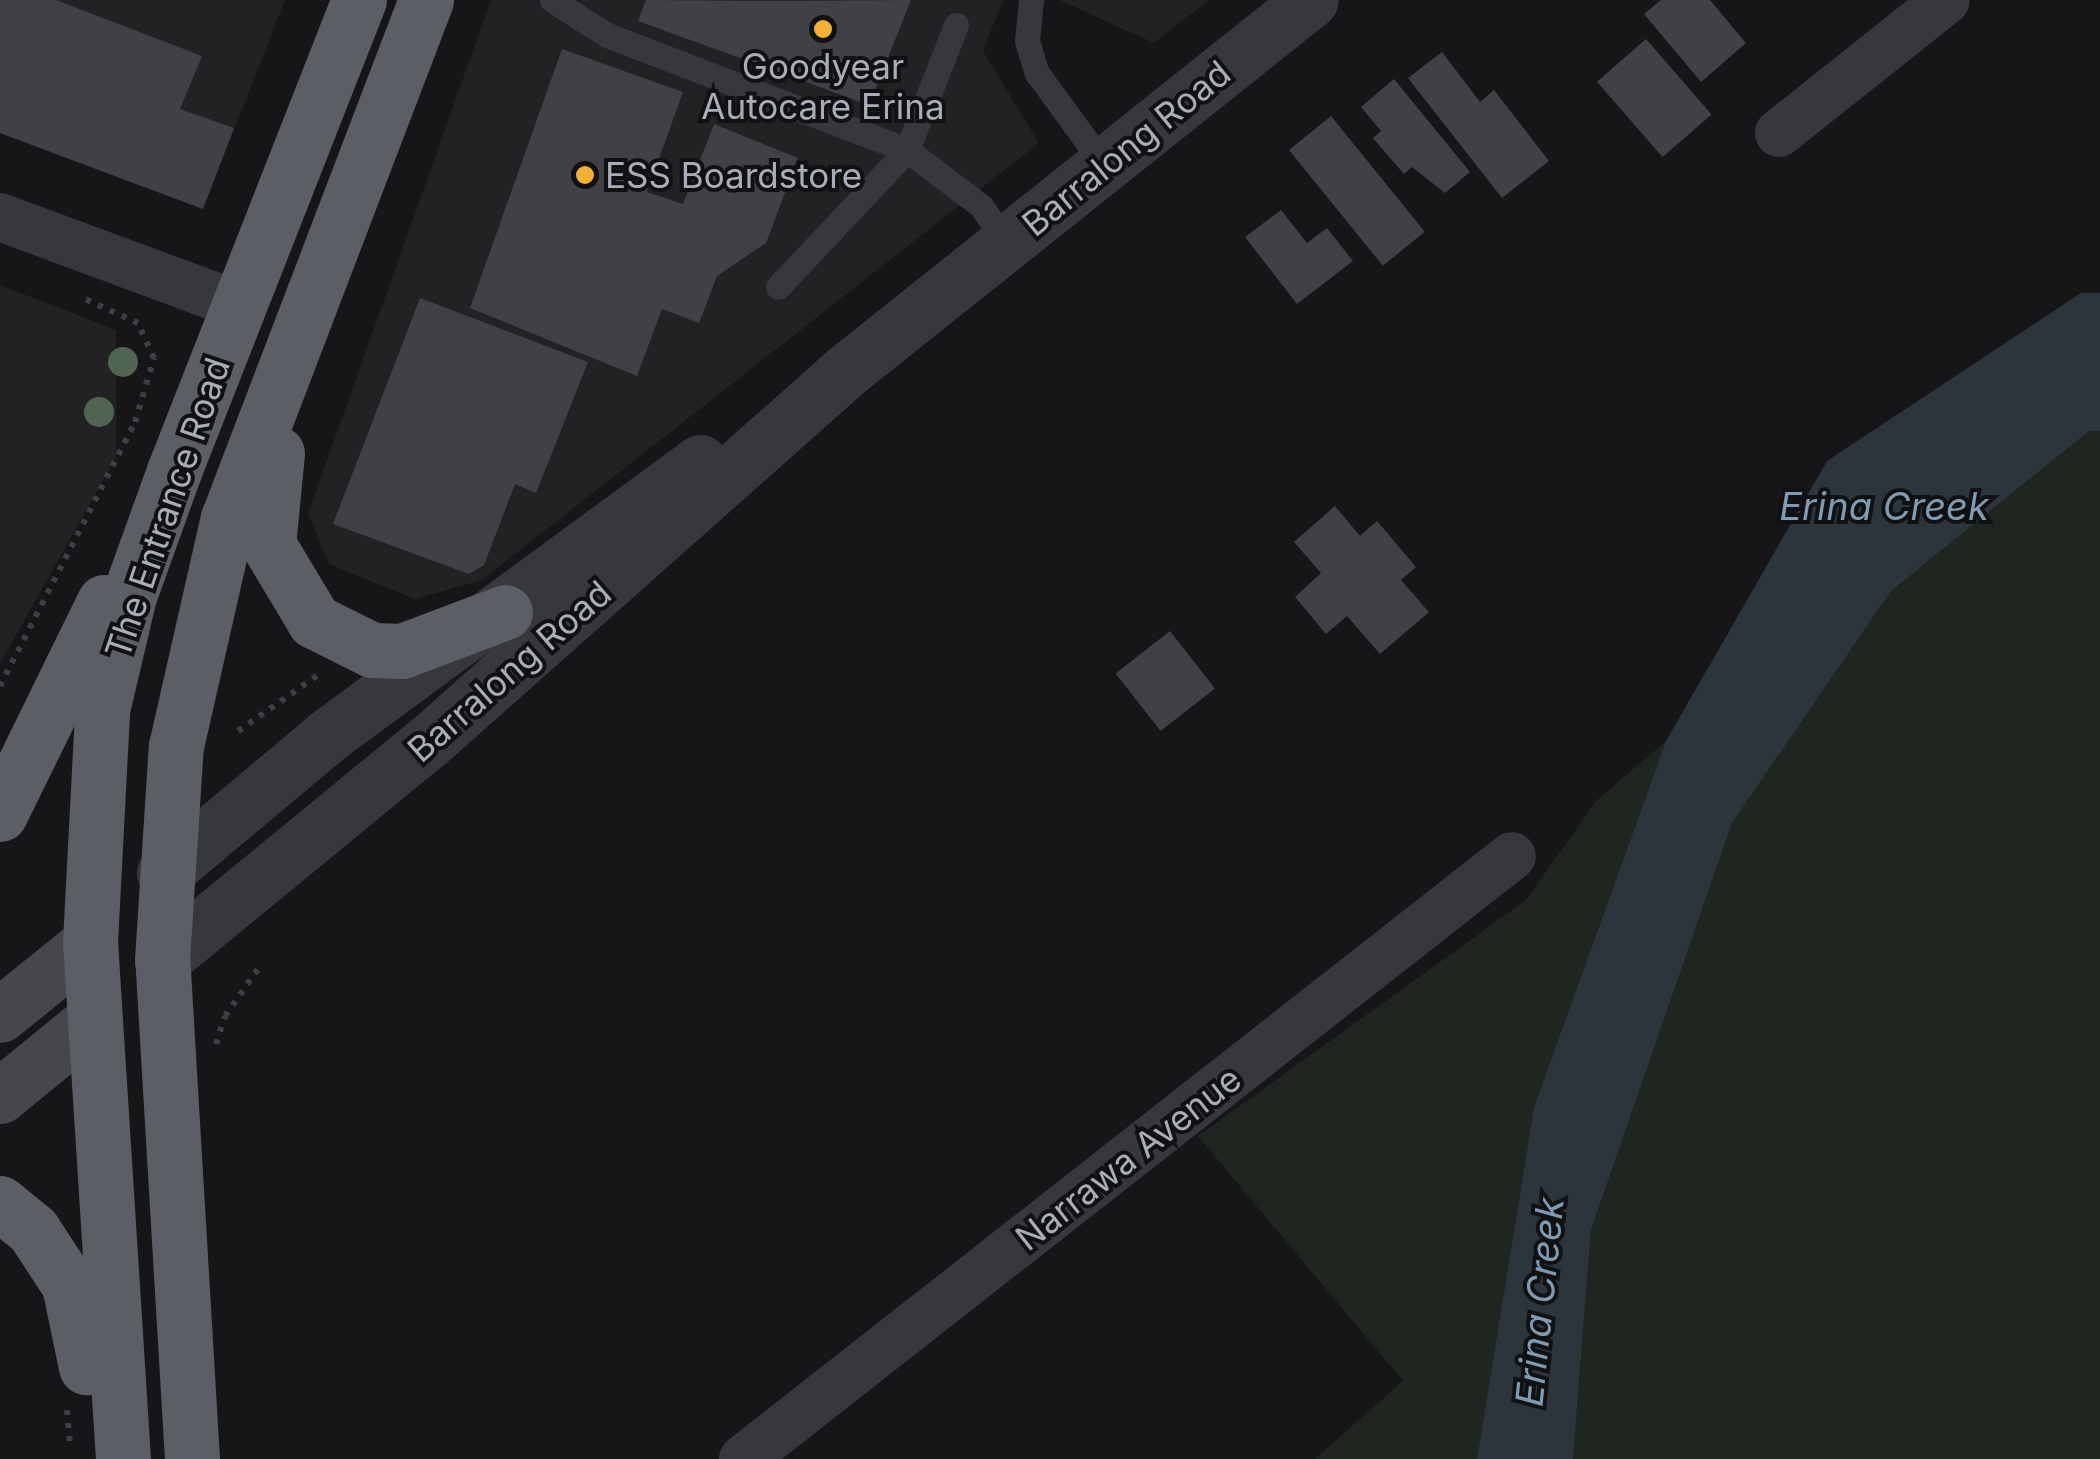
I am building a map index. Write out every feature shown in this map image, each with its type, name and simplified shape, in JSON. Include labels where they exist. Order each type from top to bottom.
[{"type":"highway","name":"The Entrance Road","points":[[123,1459],[90,942],[102,710],[129,596],[174,471],[359,0]]},
{"type":"highway","name":"The Entrance Road","points":[[192,1459],[162,960],[164,873],[174,758],[212,576],[299,326],[426,0]]},
{"type":"highway","points":[[299,326],[266,515],[268,544],[294,597],[314,621],[372,650],[434,643],[505,612]]},
{"type":"highway","points":[[0,814],[174,471]]},
{"type":"highway","points":[[90,942],[164,873]]},
{"type":"highway","points":[[93,1020],[162,960]]},
{"type":"highway","points":[[0,1203],[33,1230],[69,1285],[98,1459]]},
{"type":"main road","points":[[0,1015],[90,942]]},
{"type":"main road","points":[[0,1096],[93,1020]]},
{"type":"street","name":"Barralong Road","points":[[162,960],[430,741],[480,688],[710,500],[846,370],[1311,0]]},
{"type":"street","points":[[1779,133],[1946,0]]},
{"type":"street","points":[[0,218],[238,305]]},
{"type":"street","name":"Barralong Road","points":[[164,873],[288,766],[505,612],[694,466],[846,370]]},
{"type":"street","name":"Narrawa Avenue","points":[[744,1459],[1512,856]]},
{"type":"lane","points":[[552,0],[607,35],[908,150],[981,206],[1007,243]]},
{"type":"lane","points":[[1031,0],[1027,41],[1037,73],[1104,165]]},
{"type":"lane","points":[[778,287],[908,150],[956,25]]},
{"type":"path","points":[[0,686],[135,422],[154,358],[138,323],[78,296]]},
{"type":"path","points":[[238,731],[324,671]]},
{"type":"path","points":[[210,1063],[225,1016],[258,969]]},
{"type":"shaded area","points":[[0,0],[285,0],[203,209],[0,133]]},
{"type":"shaded area","points":[[491,0],[1003,0],[983,51],[1039,143],[482,580],[415,599],[329,564],[308,514]]},
{"type":"shaded area","points":[[1059,0],[1209,0],[1154,43]]},
{"type":"shaded area","points":[[0,285],[116,330],[116,457],[0,664]]},
{"type":"shaded area","points":[[2089,431],[2100,431],[2100,1459],[1573,1459],[1591,1230],[1732,823],[1891,591]]},
{"type":"shaded area","points":[[1666,741],[1534,1107],[1477,1459],[1315,1459],[1403,1381],[1198,1136],[1526,900],[1596,801]]},
{"type":"water","name":"Erina Creek","points":[[2081,293],[2100,293],[2100,431],[2089,431],[1891,591],[1732,823],[1591,1230],[1573,1459],[1477,1459],[1534,1107],[1666,741],[1827,461]]},
{"type":"building","points":[[0,0],[56,0],[202,56],[180,109],[234,128],[203,209],[0,133]]},
{"type":"building","points":[[646,0],[911,0],[869,105],[638,21]]},
{"type":"building","points":[[1661,0],[1710,0],[1746,43],[1701,82],[1644,14]]},
{"type":"building","points":[[1646,39],[1712,114],[1663,157],[1597,82]]},
{"type":"building","points":[[562,49],[683,92],[647,192],[683,204],[714,124],[798,158],[766,243],[717,276],[699,323],[662,309],[637,376],[470,308]]},
{"type":"building","points":[[1442,52],[1480,102],[1494,90],[1549,161],[1502,198],[1408,78]]},
{"type":"building","points":[[1394,79],[1470,172],[1445,193],[1412,167],[1404,174],[1373,138],[1381,131],[1361,107]]},
{"type":"building","points":[[1331,116],[1425,232],[1383,266],[1289,150]]},
{"type":"building","points":[[1281,210],[1307,243],[1327,228],[1353,261],[1297,304],[1245,237]]},
{"type":"building","points":[[420,298],[588,362],[536,493],[515,484],[484,565],[469,574],[333,524]]},
{"type":"building","points":[[1335,506],[1360,536],[1377,521],[1416,567],[1401,580],[1429,612],[1380,654],[1347,616],[1326,634],[1295,597],[1321,573],[1294,542]]},
{"type":"building","points":[[1170,631],[1215,689],[1161,731],[1116,673]]},
{"type":"place","name":"Goodyear Autocare Erina","points":[[823,29]]},
{"type":"place","name":"ESS Boardstore","points":[[585,175]]}]
